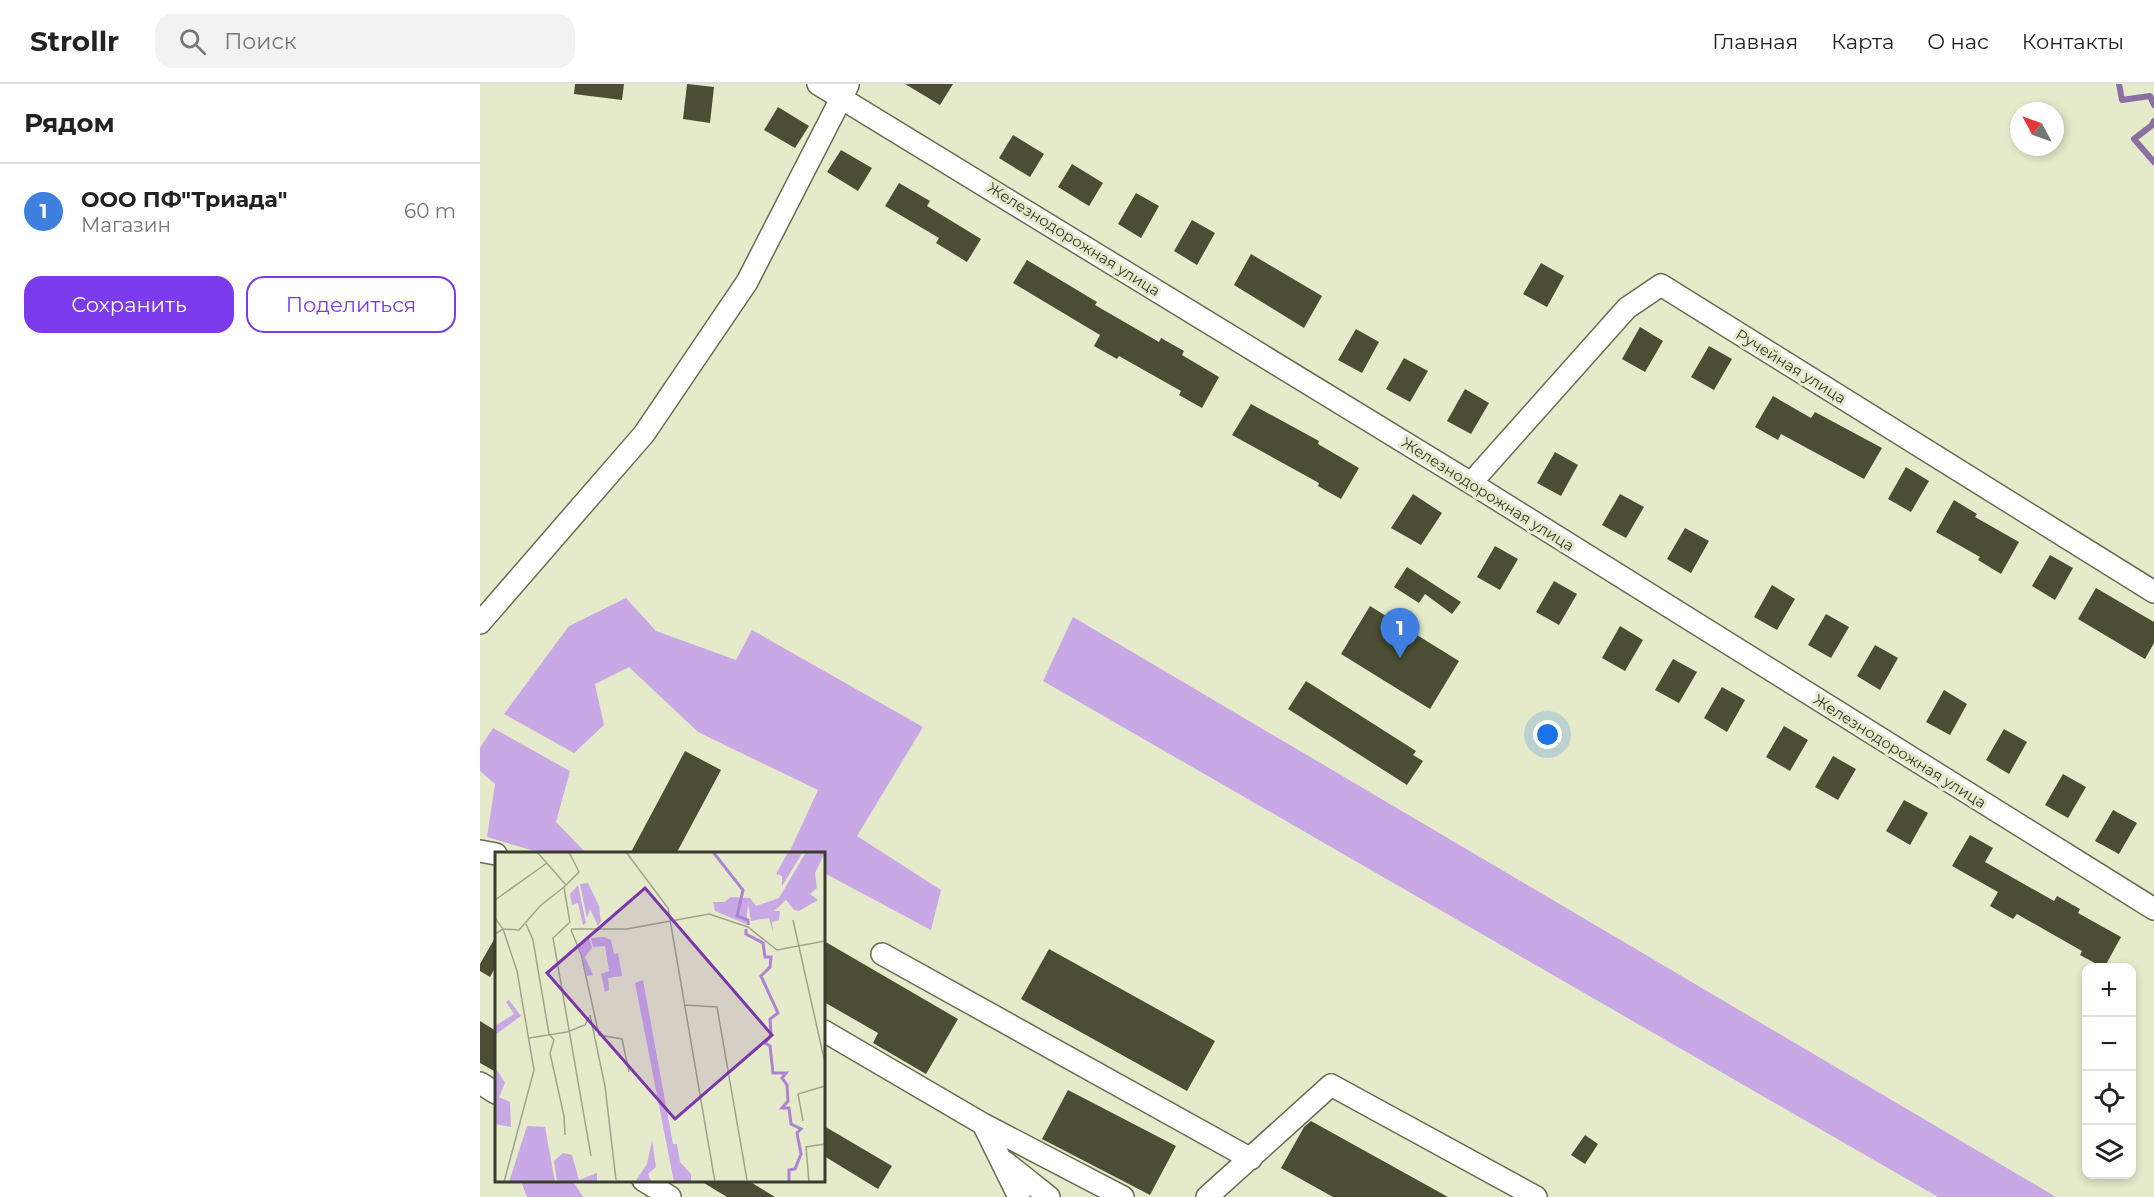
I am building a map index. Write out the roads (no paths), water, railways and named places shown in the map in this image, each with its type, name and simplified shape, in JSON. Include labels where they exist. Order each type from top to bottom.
[{"type":"street","name":"Железнодорожная улица","points":[[818,84],[845,91],[2154,909]]},
{"type":"street","points":[[480,623],[644,434],[747,282],[845,91]]},
{"type":"street","name":"Ручейная улица","points":[[1471,483],[1627,308],[1661,285],[2154,592]]},
{"type":"street","points":[[480,851],[495,854]]},
{"type":"street","points":[[882,954],[1251,1159]]},
{"type":"street","points":[[825,1032],[983,1124],[1123,1197]]},
{"type":"street","points":[[480,1083],[495,1092]]},
{"type":"street","points":[[1207,1197],[1331,1085],[1536,1197]]},
{"type":"street","points":[[983,1124],[1019,1197]]},
{"type":"street","points":[[999,1158],[1049,1197]]},
{"type":"street","points":[[646,1182],[670,1197]]},
{"type":"waterway","points":[[2119,84],[2122,100],[2150,96],[2154,105]]},
{"type":"waterway","points":[[2154,121],[2134,139],[2154,162]]},
{"type":"place","name":"ООО ПФ\"Триада\"","points":[[1400,658]]}]
